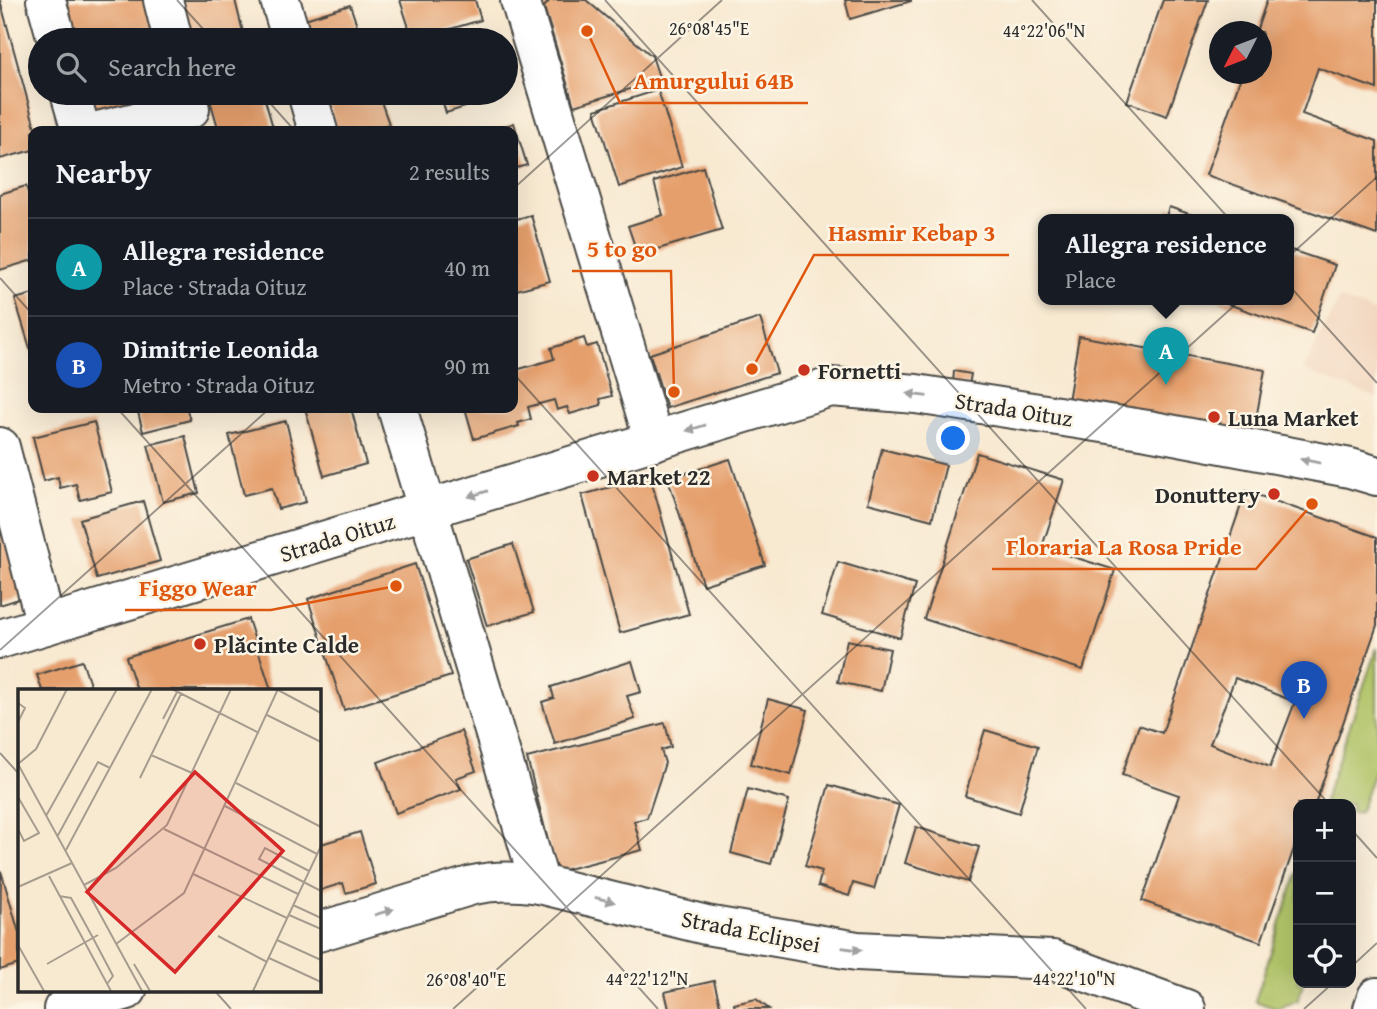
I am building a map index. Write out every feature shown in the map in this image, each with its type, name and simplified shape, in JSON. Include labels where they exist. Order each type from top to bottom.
[{"type":"street","points":[[46,0],[54,28]]},
{"type":"street","points":[[163,0],[170,28]]},
{"type":"street","points":[[280,0],[288,28]]},
{"type":"street","points":[[520,0],[654,441]]},
{"type":"street","points":[[73,105],[79,126]]},
{"type":"street","points":[[119,126],[190,109],[189,105]]},
{"type":"street","points":[[310,105],[317,126]]},
{"type":"street","name":"Strada Oituz","points":[[0,639],[831,387],[916,394],[1147,430],[1350,468],[1377,476]]},
{"type":"street","points":[[398,413],[540,884]]},
{"type":"street","points":[[0,447],[46,625]]},
{"type":"street","name":"Strada Eclipsei","points":[[320,931],[473,885],[503,880],[540,884],[706,925],[858,951],[1053,961],[1186,1009]]},
{"type":"street","points":[[63,1009],[120,992]]},
{"type":"street","points":[[1373,1009],[1377,997]]},
{"type":"shaded area","points":[[1339,299],[1377,313],[1377,398],[1303,370]]},
{"type":"green space","points":[[1377,647],[1377,763],[1360,812],[1356,812],[1356,799],[1325,799]]},
{"type":"green space","points":[[1293,885],[1293,988],[1302,988],[1298,1000],[1277,1009],[1255,1001]]},
{"type":"building","points":[[0,0],[35,126],[28,126],[28,151],[0,159]]},
{"type":"building","points":[[55,0],[154,0],[162,28],[63,28]]},
{"type":"building","points":[[182,0],[235,0],[242,28],[190,28]]},
{"type":"building","points":[[400,0],[475,0],[481,20],[454,28],[409,28]]},
{"type":"building","points":[[550,0],[586,0],[652,56],[660,80],[574,106],[544,7]]},
{"type":"building","points":[[845,0],[911,0],[911,1],[850,19]]},
{"type":"building","points":[[1163,0],[1208,0],[1167,116],[1127,102]]},
{"type":"building","points":[[1267,0],[1377,0],[1377,89],[1318,68],[1302,114],[1377,141],[1377,235],[1206,175],[1238,84],[1272,84],[1272,21],[1260,21]]},
{"type":"building","points":[[350,5],[358,28],[308,28],[305,19]]},
{"type":"building","points":[[658,90],[682,167],[619,187],[595,110]]},
{"type":"building","points":[[83,105],[149,105],[96,126],[88,126]]},
{"type":"building","points":[[211,105],[266,105],[273,126],[218,126]]},
{"type":"building","points":[[330,105],[382,105],[389,124],[384,126],[335,126]]},
{"type":"building","points":[[444,105],[471,105],[446,113]]},
{"type":"building","points":[[518,136],[527,165],[518,168]]},
{"type":"building","points":[[703,167],[722,230],[638,255],[628,226],[663,215],[654,182]]},
{"type":"building","points":[[26,186],[28,192],[28,262],[0,270],[0,194]]},
{"type":"building","points":[[1169,207],[1189,214],[1167,214]]},
{"type":"building","points":[[531,215],[550,281],[518,290],[518,219]]},
{"type":"building","points":[[1294,251],[1335,265],[1312,333],[1231,305],[1294,305]]},
{"type":"building","points":[[28,295],[28,342],[15,299]]},
{"type":"building","points":[[760,318],[777,373],[667,408],[650,354]]},
{"type":"building","points":[[1079,336],[1265,370],[1253,435],[1068,401]]},
{"type":"building","points":[[584,338],[587,347],[597,344],[612,396],[600,399],[601,405],[570,414],[567,407],[557,410],[554,400],[528,407],[531,419],[518,423],[519,426],[474,439],[466,413],[518,413],[518,369],[554,359],[551,348]]},
{"type":"building","points":[[954,371],[971,374],[969,385],[953,383]]},
{"type":"building","points":[[138,413],[188,413],[190,420],[143,432]]},
{"type":"building","points":[[306,413],[352,413],[366,464],[324,476]]},
{"type":"building","points":[[286,421],[306,502],[278,509],[272,488],[244,495],[229,435]]},
{"type":"building","points":[[94,422],[112,492],[80,500],[76,484],[60,488],[58,477],[44,481],[33,437]]},
{"type":"building","points":[[185,436],[199,493],[163,502],[148,445]]},
{"type":"building","points":[[882,449],[946,465],[932,520],[868,503]]},
{"type":"building","points":[[977,453],[1064,480],[1042,547],[1115,570],[1083,670],[924,619]]},
{"type":"building","points":[[730,459],[765,565],[703,585],[668,479]]},
{"type":"building","points":[[650,476],[689,614],[620,633],[582,495]]},
{"type":"building","points":[[1246,491],[1377,537],[1377,625],[1317,799],[1293,799],[1293,851],[1261,942],[1142,901],[1179,795],[1122,775],[1139,725],[1162,733]],"holes":[[[1235,678],[1295,702],[1270,767],[1210,744]]]},
{"type":"building","points":[[143,501],[160,561],[97,579],[80,519]]},
{"type":"building","points":[[0,520],[25,597],[0,605]]},
{"type":"building","points":[[513,544],[534,612],[487,626],[466,559]]},
{"type":"building","points":[[838,562],[915,585],[900,638],[822,615]]},
{"type":"building","points":[[415,564],[451,676],[344,710],[308,599]]},
{"type":"building","points":[[248,619],[271,689],[137,689],[126,657]]},
{"type":"building","points":[[847,640],[890,649],[881,691],[838,682]]},
{"type":"building","points":[[82,661],[92,689],[42,689],[37,675]]},
{"type":"building","points":[[632,661],[641,692],[627,696],[635,719],[555,744],[542,702],[554,698],[551,687]]},
{"type":"building","points":[[768,699],[808,710],[791,775],[751,764]]},
{"type":"building","points":[[665,723],[671,747],[661,750],[665,763],[647,818],[634,821],[642,850],[556,872],[527,758]]},
{"type":"building","points":[[985,730],[1038,746],[1019,813],[965,796]]},
{"type":"building","points":[[461,731],[476,771],[456,778],[461,789],[396,813],[378,762]]},
{"type":"building","points":[[829,785],[899,805],[874,889],[853,883],[849,896],[818,886],[822,871],[805,866]]},
{"type":"building","points":[[748,789],[789,800],[771,864],[731,853]]},
{"type":"building","points":[[916,827],[979,847],[968,882],[905,863]]},
{"type":"building","points":[[360,832],[376,884],[346,893],[343,883],[320,890],[320,844]]},
{"type":"building","points":[[1,871],[18,930],[18,964],[0,970]]},
{"type":"building","points":[[714,981],[721,1009],[669,1009],[665,992]]},
{"type":"building","points":[[756,999],[769,1009],[735,1009],[734,1004]]},
{"type":"place","name":"Amurgului 64B","points":[[587,31]]},
{"type":"place","name":"Hasmir Kebap 3","points":[[752,369]]},
{"type":"place","name":"Fornetti","points":[[804,370]]},
{"type":"place","name":"Allegra residence","points":[[1166,385]]},
{"type":"place","name":"5 to go","points":[[674,392]]},
{"type":"place","name":"Luna Market","points":[[1214,417]]},
{"type":"place","name":"Market 22","points":[[593,476]]},
{"type":"place","name":"Donuttery","points":[[1274,494]]},
{"type":"place","name":"Floraria La Rosa Pride","points":[[1312,504]]},
{"type":"place","name":"Figgo Wear","points":[[396,586]]},
{"type":"place","name":"Plăcinte Calde","points":[[200,644]]},
{"type":"place","name":"Dimitrie Leonida","points":[[1304,719]]}]
